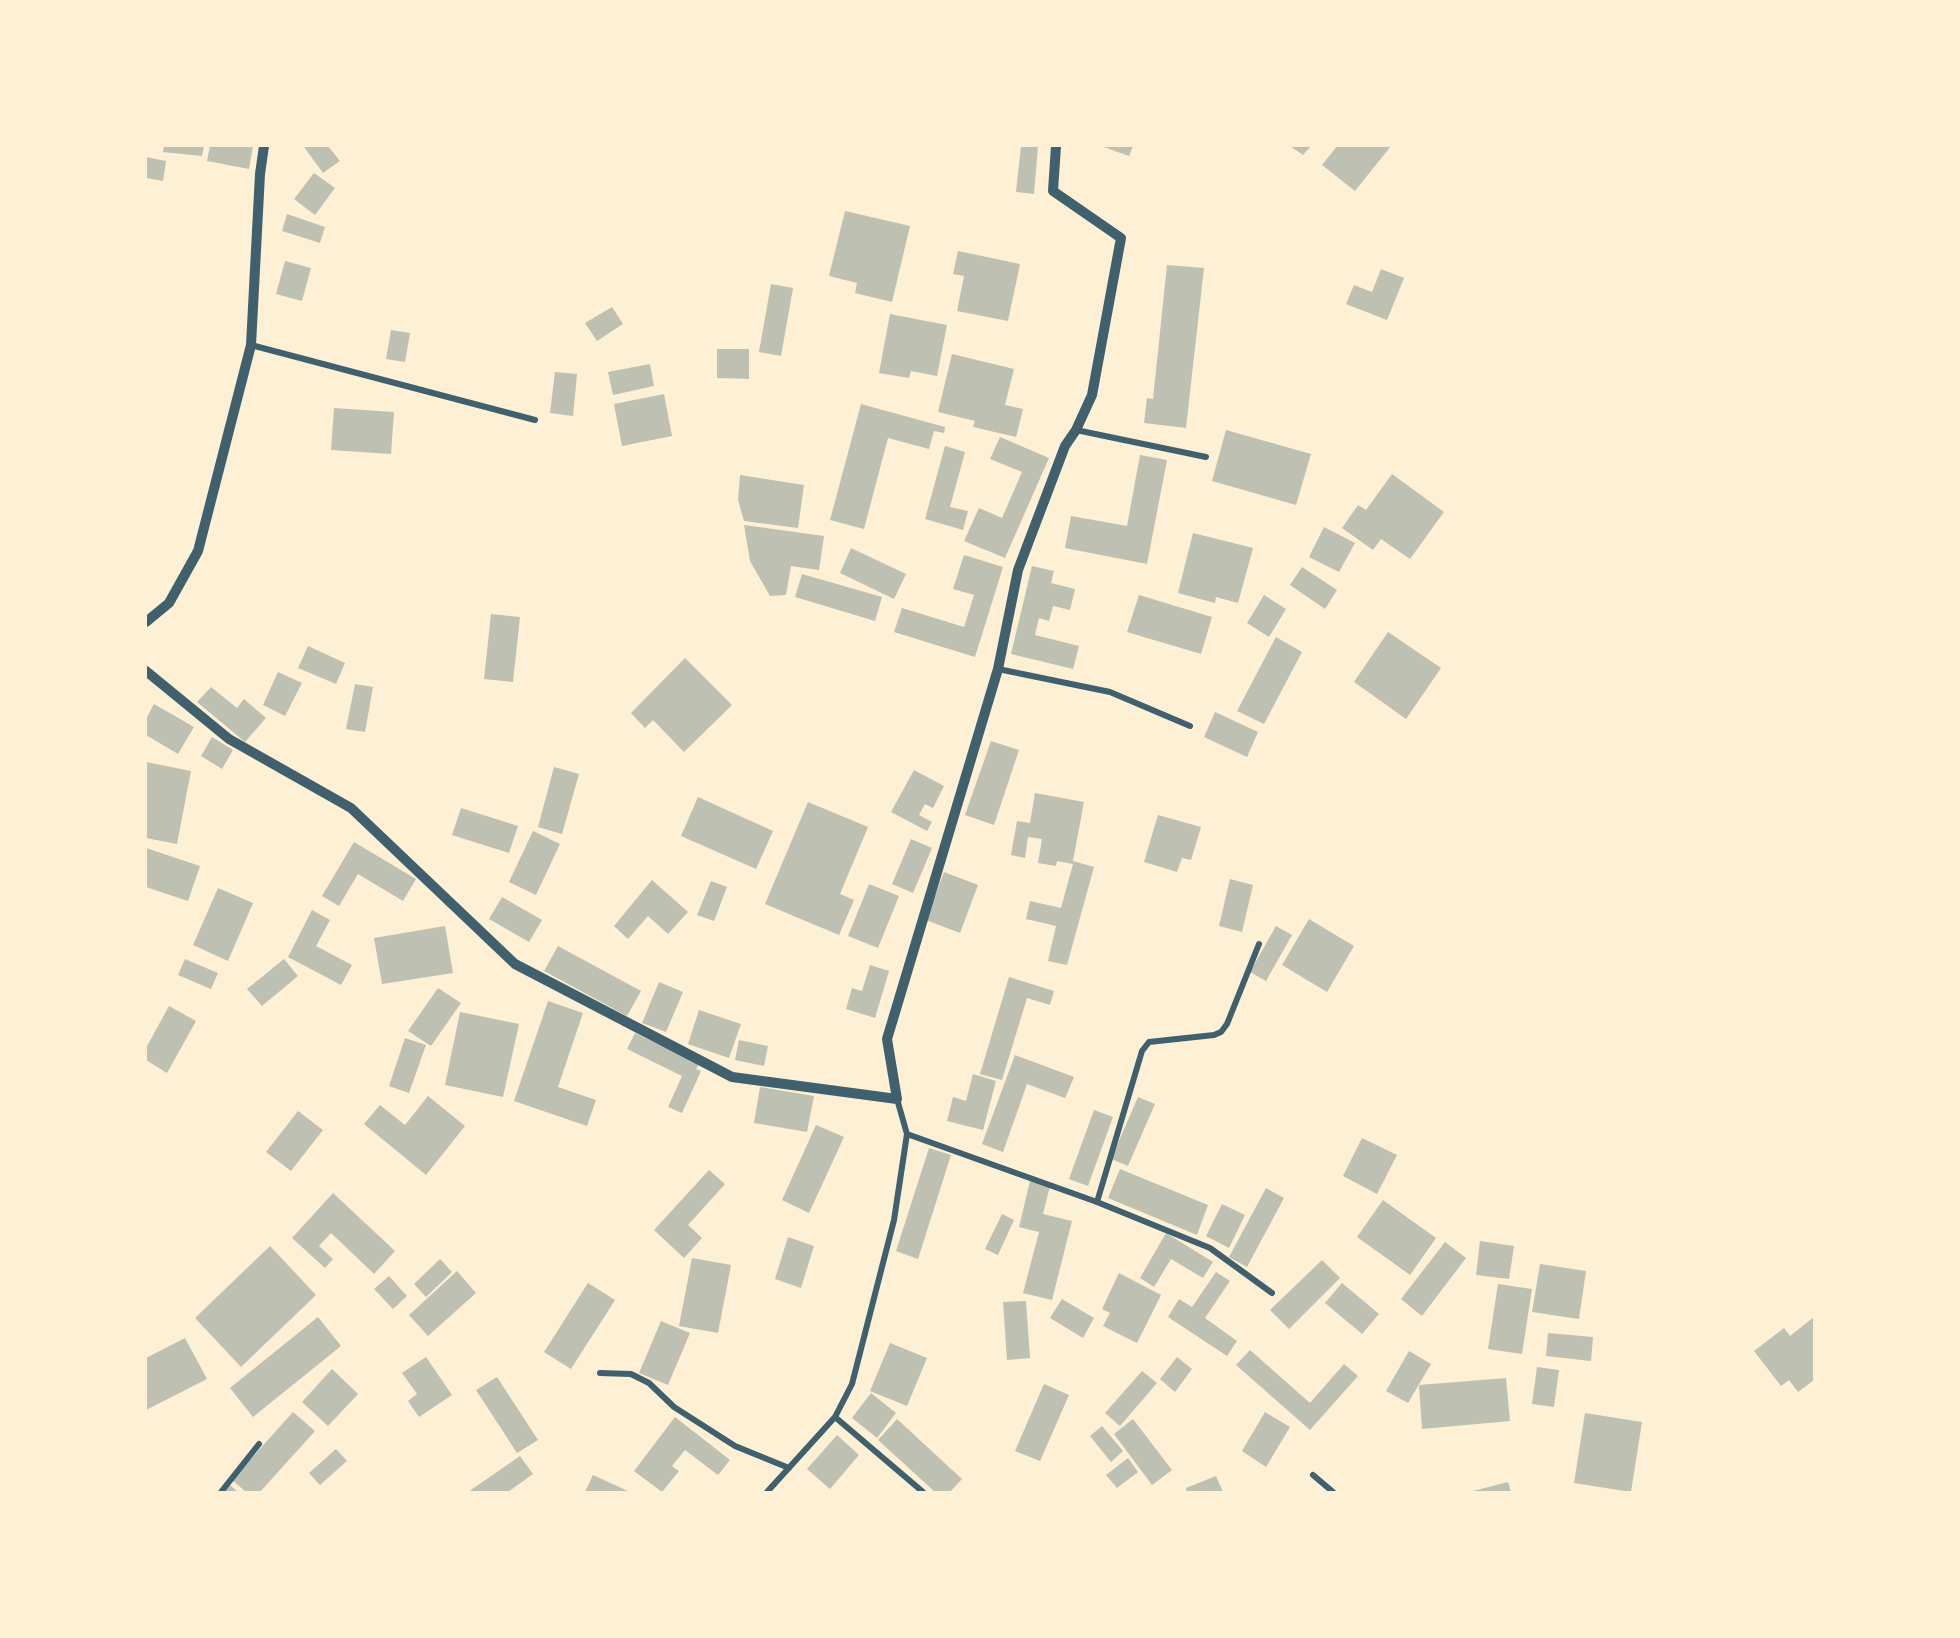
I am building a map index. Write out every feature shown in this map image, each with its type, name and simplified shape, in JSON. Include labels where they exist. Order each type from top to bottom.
[{"type":"street","points":[[146,622],[169,603],[198,551],[250,345],[260,174],[264,146]]},
{"type":"street","points":[[767,1492],[835,1416],[852,1384],[894,1220],[907,1134],[897,1099],[886,1039],[998,669],[1018,570],[1065,446],[1076,430],[1092,395],[1121,238],[1053,191],[1056,146]]},
{"type":"street","points":[[250,345],[535,420]]},
{"type":"street","points":[[1076,430],[1206,457]]},
{"type":"street","points":[[998,669],[1110,692],[1190,726]]},
{"type":"street","points":[[146,671],[229,739],[351,808],[515,964],[732,1077],[897,1099]]},
{"type":"street","points":[[1097,1202],[1142,1051],[1149,1042],[1214,1035],[1221,1032],[1227,1024],[1259,944]]},
{"type":"street","points":[[907,1134],[1097,1202],[1210,1248],[1272,1293]]},
{"type":"street","points":[[600,1373],[631,1374],[649,1383],[674,1407],[735,1446],[789,1468]]},
{"type":"street","points":[[835,1416],[923,1492]]},
{"type":"street","points":[[221,1492],[259,1444]]},
{"type":"street","points":[[1313,1475],[1333,1492]]},
{"type":"building","points":[[164,146],[204,146],[202,156],[163,152]]},
{"type":"building","points":[[210,146],[253,146],[249,169],[207,161]]},
{"type":"building","points":[[328,146],[340,161],[323,173],[304,147]]},
{"type":"building","points":[[1021,146],[1038,146],[1034,194],[1016,192]]},
{"type":"building","points":[[1101,146],[1133,146],[1129,156]]},
{"type":"building","points":[[1290,146],[1311,146],[1303,155]]},
{"type":"building","points":[[1337,146],[1391,146],[1355,191],[1322,165]]},
{"type":"building","points":[[146,157],[166,161],[163,181],[146,178]]},
{"type":"building","points":[[314,173],[335,188],[315,215],[294,199]]},
{"type":"building","points":[[845,211],[910,226],[892,302],[855,293],[857,283],[829,276]]},
{"type":"building","points":[[287,214],[325,227],[320,243],[282,231]]},
{"type":"building","points":[[958,251],[1020,264],[1008,321],[957,311],[964,276],[953,274]]},
{"type":"building","points":[[285,261],[311,268],[302,301],[276,294]]},
{"type":"building","points":[[1167,265],[1204,268],[1186,428],[1144,423],[1147,398],[1153,399]]},
{"type":"building","points":[[1381,269],[1404,278],[1387,320],[1346,304],[1354,285],[1372,292]]},
{"type":"building","points":[[771,284],[793,288],[781,356],[759,352]]},
{"type":"building","points":[[612,307],[623,324],[597,341],[585,323]]},
{"type":"building","points":[[890,314],[947,325],[937,376],[911,371],[909,378],[879,373]]},
{"type":"building","points":[[391,330],[410,333],[405,362],[386,359]]},
{"type":"building","points":[[717,349],[749,349],[749,379],[717,378]]},
{"type":"building","points":[[952,354],[1014,369],[1005,405],[1023,409],[1016,437],[973,427],[975,421],[938,412]]},
{"type":"building","points":[[650,364],[654,386],[613,395],[608,372]]},
{"type":"building","points":[[555,372],[577,374],[573,416],[550,413]]},
{"type":"building","points":[[664,394],[672,436],[622,446],[614,404]]},
{"type":"building","points":[[861,404],[945,427],[944,433],[934,431],[929,449],[888,438],[864,529],[830,520]]},
{"type":"building","points":[[334,408],[394,412],[391,454],[331,450]]},
{"type":"building","points":[[1226,430],[1311,454],[1296,505],[1212,481]]},
{"type":"building","points":[[1000,437],[1049,458],[1005,558],[964,541],[979,508],[1002,518],[1022,472],[990,459]]},
{"type":"building","points":[[945,446],[965,452],[950,507],[968,511],[963,530],[925,519]]},
{"type":"building","points":[[1140,455],[1167,460],[1147,564],[1065,548],[1071,516],[1127,526]]},
{"type":"building","points":[[1392,474],[1444,512],[1410,559],[1381,539],[1373,550],[1342,528],[1358,505],[1366,510]]},
{"type":"building","points":[[740,475],[804,485],[798,528],[744,521],[738,500]]},
{"type":"building","points":[[744,525],[824,536],[819,570],[791,566],[786,595],[770,596],[750,561]]},
{"type":"building","points":[[1324,527],[1355,543],[1339,572],[1309,557]]},
{"type":"building","points":[[1193,533],[1253,548],[1238,603],[1216,597],[1215,603],[1178,593]]},
{"type":"building","points":[[851,548],[906,574],[894,599],[840,573]]},
{"type":"building","points":[[964,555],[1003,567],[975,657],[894,632],[902,608],[964,627],[974,595],[953,589]]},
{"type":"building","points":[[1032,566],[1054,571],[1051,583],[1075,589],[1070,610],[1053,606],[1049,621],[1039,618],[1035,635],[1079,646],[1073,669],[1011,654]]},
{"type":"building","points":[[1302,567],[1337,590],[1325,609],[1290,585]]},
{"type":"building","points":[[802,574],[882,597],[875,621],[795,597]]},
{"type":"building","points":[[1139,595],[1212,617],[1201,654],[1127,632]]},
{"type":"building","points":[[1264,595],[1286,609],[1269,637],[1247,623]]},
{"type":"building","points":[[491,614],[520,617],[513,682],[484,679]]},
{"type":"building","points":[[1388,632],[1441,668],[1406,719],[1354,682]]},
{"type":"building","points":[[1276,637],[1302,652],[1264,724],[1237,711]]},
{"type":"building","points":[[308,646],[345,663],[336,684],[298,668]]},
{"type":"building","points":[[685,658],[732,705],[684,752],[653,720],[645,728],[631,713]]},
{"type":"building","points":[[278,672],[302,683],[285,716],[263,705]]},
{"type":"building","points":[[355,684],[373,687],[365,732],[346,729]]},
{"type":"building","points":[[211,687],[237,708],[244,699],[266,718],[245,742],[197,702]]},
{"type":"building","points":[[154,704],[194,727],[178,754],[146,735],[146,719]]},
{"type":"building","points":[[1215,712],[1258,732],[1247,757],[1204,737]]},
{"type":"building","points":[[212,737],[233,750],[222,769],[201,756]]},
{"type":"building","points":[[991,741],[1019,750],[994,825],[965,815]]},
{"type":"building","points":[[146,762],[191,771],[177,844],[146,838]]},
{"type":"building","points":[[554,767],[579,774],[562,834],[538,827]]},
{"type":"building","points":[[914,770],[944,786],[933,808],[925,804],[919,815],[932,822],[927,831],[891,812]]},
{"type":"building","points":[[1035,793],[1084,802],[1073,861],[1094,867],[1067,965],[1048,961],[1056,926],[1026,919],[1030,901],[1061,908],[1073,864],[1057,861],[1056,866],[1038,863],[1042,839],[1028,837],[1025,858],[1011,855],[1017,821],[1030,823]]},
{"type":"building","points":[[698,797],[773,831],[756,869],[681,836]]},
{"type":"building","points":[[808,802],[868,827],[840,894],[854,900],[839,935],[765,904]]},
{"type":"building","points":[[461,808],[518,826],[509,853],[452,835]]},
{"type":"building","points":[[1158,815],[1201,827],[1191,860],[1182,858],[1177,872],[1144,862]]},
{"type":"building","points":[[533,831],[560,844],[536,895],[509,882]]},
{"type":"building","points":[[911,839],[932,848],[913,893],[892,884]]},
{"type":"building","points":[[354,842],[416,879],[403,901],[358,874],[339,906],[322,896]]},
{"type":"building","points":[[146,848],[200,866],[188,901],[146,887]]},
{"type":"building","points":[[944,872],[978,885],[960,933],[926,920]]},
{"type":"building","points":[[1230,879],[1253,885],[1242,932],[1219,926]]},
{"type":"building","points":[[652,880],[688,912],[668,934],[648,916],[628,939],[614,926]]},
{"type":"building","points":[[711,881],[727,887],[714,921],[697,915]]},
{"type":"building","points":[[869,884],[899,896],[878,948],[848,936]]},
{"type":"building","points":[[218,888],[253,903],[228,961],[193,945]]},
{"type":"building","points":[[502,897],[542,920],[529,942],[489,919]]},
{"type":"building","points":[[312,910],[330,920],[316,946],[352,965],[341,985],[288,957]]},
{"type":"building","points":[[1309,919],[1354,946],[1327,992],[1282,965]]},
{"type":"building","points":[[445,926],[453,973],[382,984],[374,938]]},
{"type":"building","points":[[1276,926],[1292,935],[1266,981],[1250,972]]},
{"type":"building","points":[[558,946],[641,991],[627,1016],[544,971]]},
{"type":"building","points":[[185,959],[218,973],[211,989],[178,975]]},
{"type":"building","points":[[284,959],[298,976],[262,1006],[247,989]]},
{"type":"building","points":[[870,965],[889,971],[875,1018],[846,1009],[852,988],[862,991]]},
{"type":"building","points":[[1009,977],[1054,991],[1050,1005],[1027,998],[1002,1080],[980,1074]]},
{"type":"building","points":[[659,982],[683,992],[666,1032],[642,1023]]},
{"type":"building","points":[[438,988],[461,1003],[431,1046],[408,1031]]},
{"type":"building","points":[[548,1001],[583,1013],[558,1087],[596,1100],[587,1126],[514,1101]]},
{"type":"building","points":[[169,1006],[196,1021],[167,1073],[146,1060],[146,1048]]},
{"type":"building","points":[[699,1010],[741,1024],[729,1058],[688,1044]]},
{"type":"building","points":[[460,1012],[519,1024],[503,1097],[445,1085]]},
{"type":"building","points":[[635,1033],[699,1064],[696,1069],[701,1071],[682,1113],[668,1107],[682,1076],[627,1049]]},
{"type":"building","points":[[405,1038],[426,1045],[409,1093],[389,1086]]},
{"type":"building","points":[[739,1040],[768,1046],[764,1066],[735,1060]]},
{"type":"building","points":[[1015,1055],[1074,1077],[1065,1098],[1027,1084],[1003,1152],[982,1144]]},
{"type":"building","points":[[973,1074],[996,1081],[983,1130],[947,1121],[953,1097],[966,1101]]},
{"type":"building","points":[[760,1087],[814,1096],[807,1132],[754,1123]]},
{"type":"building","points":[[428,1096],[465,1126],[426,1175],[364,1124],[380,1105],[405,1125]]},
{"type":"building","points":[[1138,1097],[1155,1104],[1128,1166],[1111,1159]]},
{"type":"building","points":[[1094,1110],[1113,1117],[1088,1186],[1069,1179]]},
{"type":"building","points":[[298,1111],[323,1130],[291,1171],[266,1152]]},
{"type":"building","points":[[816,1125],[844,1137],[809,1213],[782,1200]]},
{"type":"building","points":[[1362,1138],[1397,1155],[1377,1194],[1343,1176]]},
{"type":"building","points":[[929,1148],[951,1155],[918,1259],[896,1251]]},
{"type":"building","points":[[1120,1169],[1208,1205],[1197,1235],[1108,1198]]},
{"type":"building","points":[[709,1170],[725,1184],[688,1225],[702,1238],[684,1258],[654,1230]]},
{"type":"building","points":[[1030,1181],[1050,1186],[1043,1214],[1072,1221],[1052,1300],[1023,1293],[1039,1232],[1019,1227]]},
{"type":"building","points":[[1266,1188],[1284,1198],[1247,1267],[1229,1257]]},
{"type":"building","points":[[333,1193],[395,1251],[374,1274],[331,1233],[319,1246],[333,1259],[325,1268],[292,1238]]},
{"type":"building","points":[[1383,1200],[1436,1238],[1410,1275],[1357,1237]]},
{"type":"building","points":[[1222,1204],[1245,1215],[1229,1248],[1206,1236]]},
{"type":"building","points":[[1002,1214],[1014,1220],[998,1255],[985,1249]]},
{"type":"building","points":[[1166,1233],[1213,1262],[1203,1278],[1171,1259],[1154,1287],[1140,1278]]},
{"type":"building","points":[[788,1237],[814,1246],[801,1288],[775,1279]]},
{"type":"building","points":[[1480,1241],[1514,1246],[1509,1279],[1476,1275]]},
{"type":"building","points":[[1445,1242],[1466,1258],[1422,1316],[1401,1299]]},
{"type":"building","points":[[270,1246],[316,1295],[241,1367],[195,1318]]},
{"type":"building","points":[[692,1258],[731,1265],[718,1333],[679,1326]]},
{"type":"building","points":[[440,1259],[452,1272],[426,1297],[414,1284]]},
{"type":"building","points":[[1322,1260],[1340,1278],[1289,1329],[1270,1310]]},
{"type":"building","points":[[1540,1264],[1586,1271],[1579,1319],[1532,1312]]},
{"type":"building","points":[[457,1271],[476,1293],[428,1336],[409,1315]]},
{"type":"building","points":[[1216,1272],[1230,1281],[1205,1318],[1237,1341],[1227,1356],[1168,1317],[1179,1299],[1192,1307]]},
{"type":"building","points":[[1119,1273],[1161,1295],[1137,1343],[1103,1326],[1110,1313],[1102,1309]]},
{"type":"building","points":[[389,1276],[407,1296],[393,1309],[374,1289]]},
{"type":"building","points":[[588,1283],[615,1300],[571,1369],[544,1352]]},
{"type":"building","points":[[1342,1283],[1379,1314],[1362,1334],[1325,1303]]},
{"type":"building","points":[[1498,1284],[1532,1289],[1522,1354],[1488,1349]]},
{"type":"building","points":[[1062,1299],[1094,1318],[1083,1338],[1050,1318]]},
{"type":"building","points":[[1026,1301],[1030,1358],[1007,1360],[1003,1302]]},
{"type":"building","points":[[318,1317],[341,1346],[253,1417],[230,1388]]},
{"type":"building","points":[[1814,1317],[1814,1380],[1798,1392],[1789,1380],[1781,1386],[1754,1351],[1784,1328],[1790,1336]]},
{"type":"building","points":[[661,1321],[690,1333],[668,1385],[639,1373]]},
{"type":"building","points":[[1548,1333],[1593,1337],[1591,1361],[1546,1356]]},
{"type":"building","points":[[185,1338],[207,1379],[146,1410],[146,1358]]},
{"type":"building","points":[[890,1343],[927,1358],[907,1406],[870,1391]]},
{"type":"building","points":[[1250,1350],[1310,1403],[1344,1364],[1358,1376],[1310,1430],[1236,1365]]},
{"type":"building","points":[[1409,1351],[1431,1364],[1408,1403],[1386,1391]]},
{"type":"building","points":[[426,1357],[452,1395],[419,1417],[408,1401],[417,1394],[402,1373]]},
{"type":"building","points":[[1177,1357],[1192,1369],[1175,1392],[1160,1379]]},
{"type":"building","points":[[1537,1367],[1559,1370],[1554,1407],[1532,1404]]},
{"type":"building","points":[[332,1369],[358,1394],[328,1426],[302,1402]]},
{"type":"building","points":[[1142,1371],[1157,1383],[1120,1426],[1105,1413]]},
{"type":"building","points":[[497,1377],[538,1440],[517,1453],[476,1390]]},
{"type":"building","points":[[1506,1378],[1510,1421],[1422,1429],[1419,1385]]},
{"type":"building","points":[[1044,1384],[1069,1395],[1040,1461],[1015,1451]]},
{"type":"building","points":[[871,1393],[896,1413],[877,1438],[852,1418]]},
{"type":"building","points":[[293,1412],[315,1431],[260,1492],[246,1492],[232,1480]]},
{"type":"building","points":[[1265,1412],[1290,1427],[1266,1467],[1242,1451]]},
{"type":"building","points":[[1585,1413],[1642,1422],[1631,1492],[1574,1483]]},
{"type":"building","points":[[675,1417],[730,1460],[718,1475],[685,1450],[672,1466],[679,1471],[662,1492],[634,1471]]},
{"type":"building","points":[[897,1419],[962,1479],[950,1492],[935,1492],[878,1440]]},
{"type":"building","points":[[1133,1419],[1172,1470],[1152,1485],[1114,1434]]},
{"type":"building","points":[[1102,1426],[1123,1451],[1111,1462],[1090,1436]]},
{"type":"building","points":[[837,1435],[859,1455],[830,1489],[807,1469]]},
{"type":"building","points":[[336,1449],[347,1461],[320,1485],[309,1473]]},
{"type":"building","points":[[520,1456],[533,1474],[508,1492],[468,1492]]},
{"type":"building","points":[[1128,1458],[1138,1472],[1117,1488],[1106,1475]]},
{"type":"building","points":[[593,1475],[630,1492],[585,1492]]},
{"type":"building","points":[[1216,1476],[1223,1492],[1187,1492],[1186,1488]]},
{"type":"building","points":[[1508,1482],[1511,1492],[1469,1492]]},
{"type":"building","points":[[230,1485],[238,1492],[222,1492]]}]
